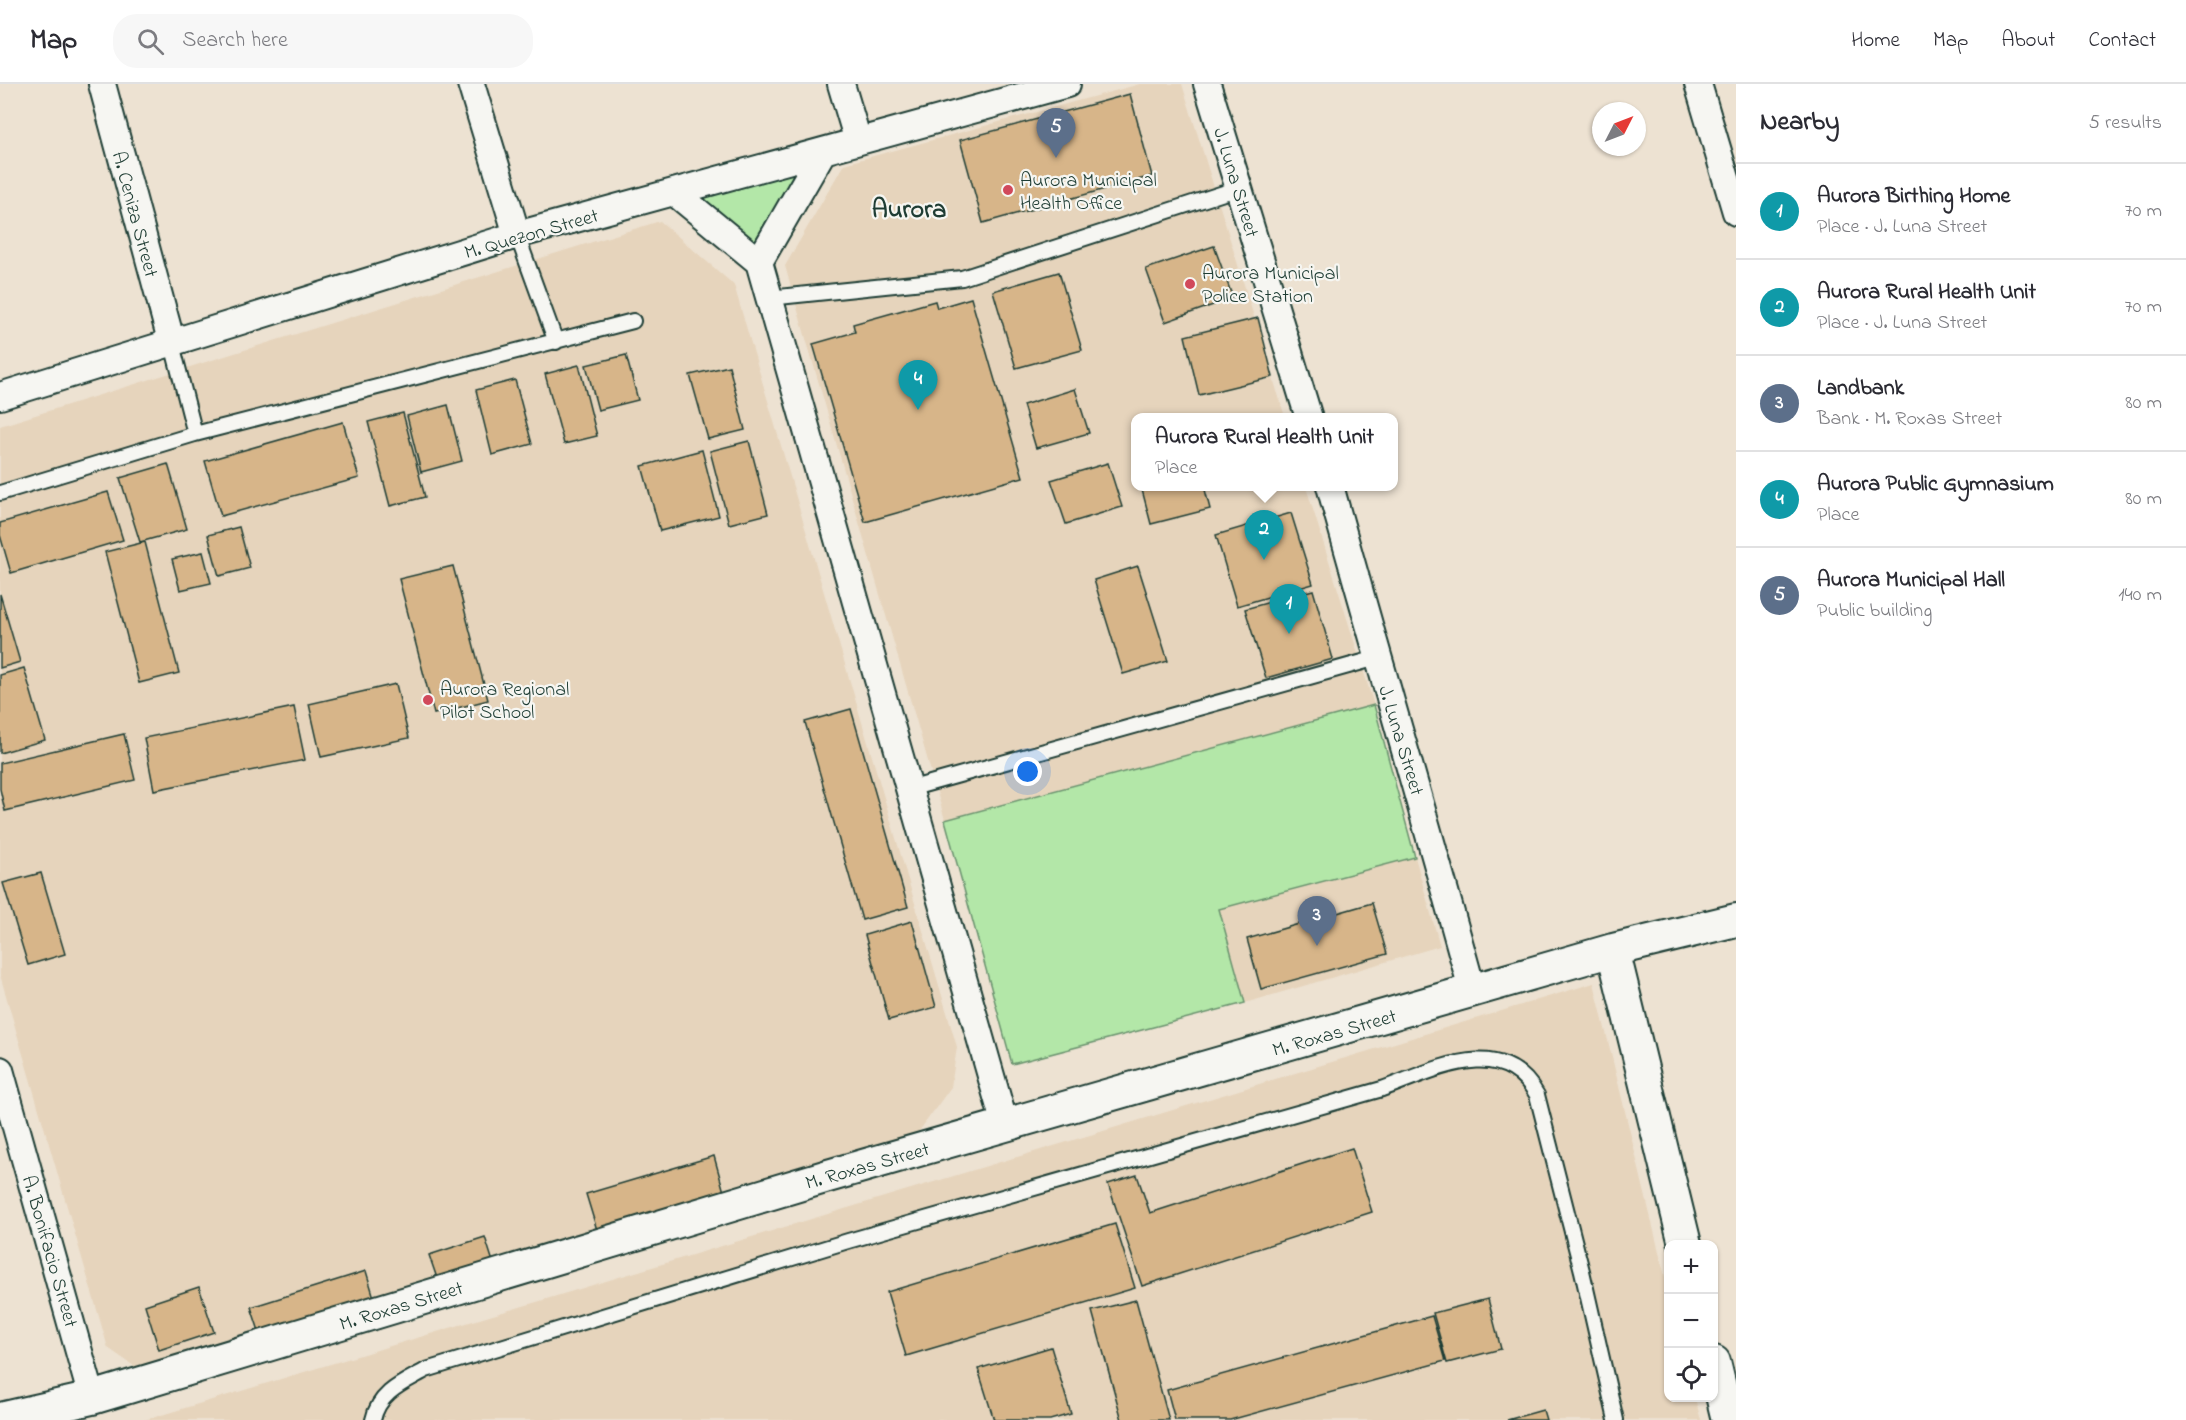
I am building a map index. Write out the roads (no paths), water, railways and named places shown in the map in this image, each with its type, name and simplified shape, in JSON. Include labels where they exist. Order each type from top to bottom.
[{"type":"street","name":"A. Ceniza Street","points":[[102,84],[172,344]]},
{"type":"street","points":[[471,84],[517,235]]},
{"type":"street","points":[[841,84],[858,141]]},
{"type":"street","name":"M. Quezon Street","points":[[0,396],[517,235],[1067,84]]},
{"type":"street","name":"J. Luna Street","points":[[1207,84],[1308,413]]},
{"type":"street","points":[[1698,84],[1736,213]]},
{"type":"street","points":[[759,262],[824,151]]},
{"type":"street","points":[[674,192],[759,262],[1005,1125]]},
{"type":"street","name":"J. Luna Street","points":[[1331,491],[1377,658],[1430,832],[1473,993]]},
{"type":"street","name":"M. Roxas Street","points":[[16,1418],[92,1398],[1005,1125],[1473,993],[1613,950],[1736,920]]},
{"type":"street","points":[[1613,950],[1684,1240]]},
{"type":"street","name":"A. Bonifacio Street","points":[[0,1070],[92,1398]]},
{"type":"street","points":[[1718,1381],[1728,1420]]},
{"type":"lane","points":[[769,298],[962,278],[1239,188]]},
{"type":"lane","points":[[517,235],[556,342]]},
{"type":"lane","points":[[0,493],[195,434],[633,321]]},
{"type":"lane","points":[[172,344],[195,434]]},
{"type":"lane","points":[[909,789],[1377,658]]},
{"type":"lane","points":[[373,1420],[375,1411],[388,1391],[426,1370],[848,1241],[1382,1089],[1449,1065],[1490,1059],[1508,1065],[1528,1079],[1537,1095],[1582,1271],[1616,1420]]},
{"type":"place","name":"Aurora Municipal Hall","points":[[1056,158]]},
{"type":"place","name":"Aurora Municipal Health Office","points":[[1008,190]]},
{"type":"place","name":"Aurora Municipal Police Station","points":[[1190,284]]},
{"type":"place","name":"Aurora Public Gymnasium","points":[[918,410]]},
{"type":"place","name":"Aurora Rural Health Unit","points":[[1264,560]]},
{"type":"place","name":"Aurora Birthing Home","points":[[1289,634]]},
{"type":"place","name":"Aurora Regional Pilot School","points":[[428,700]]},
{"type":"place","name":"Landbank","points":[[1317,946]]},
{"type":"district","name":"Aurora","points":[[909,208]]}]
